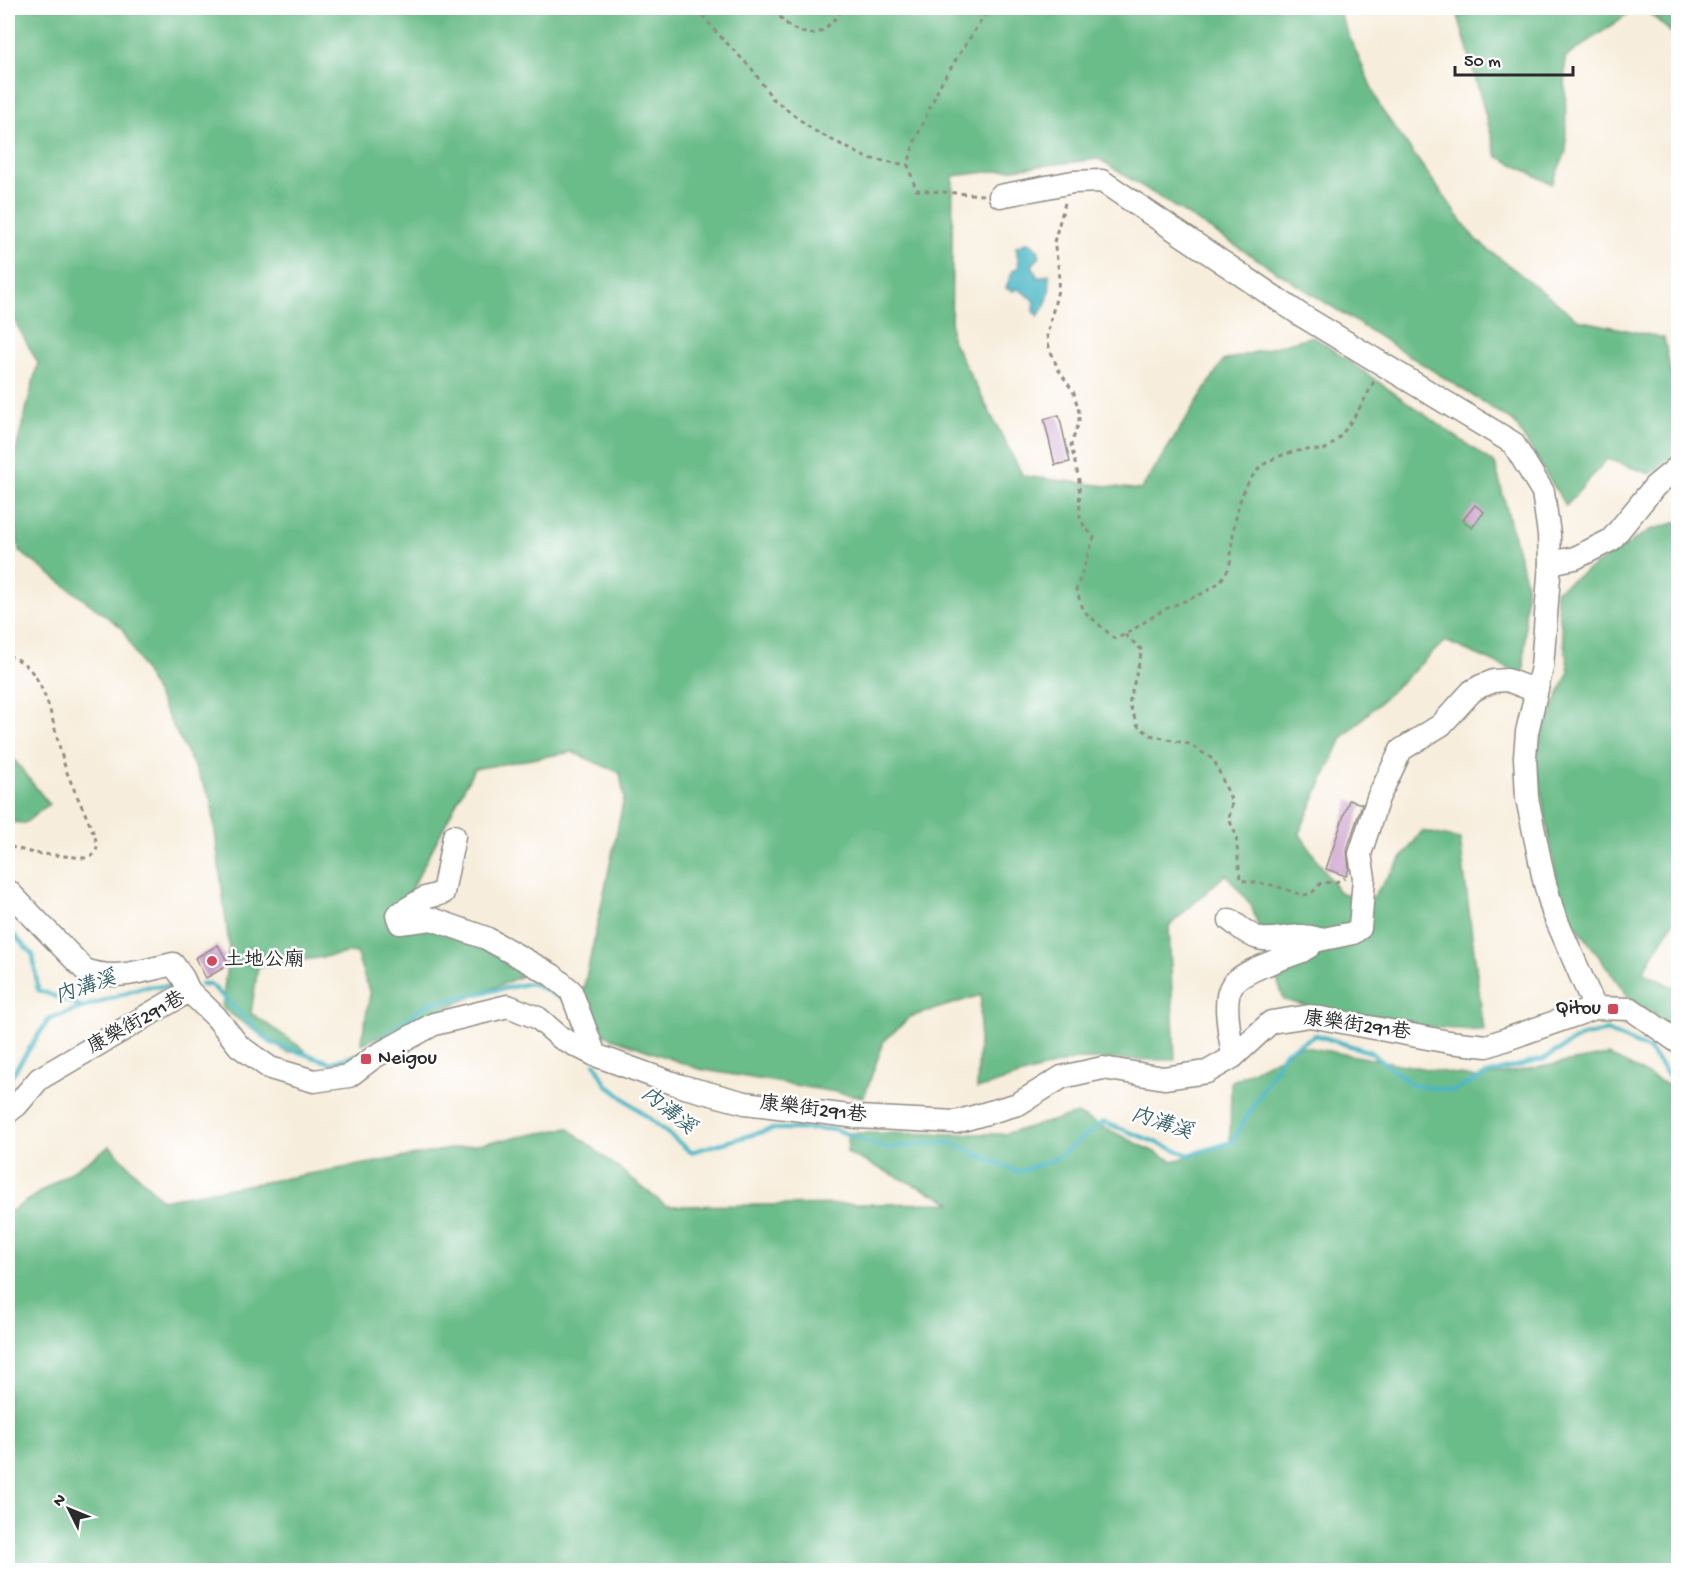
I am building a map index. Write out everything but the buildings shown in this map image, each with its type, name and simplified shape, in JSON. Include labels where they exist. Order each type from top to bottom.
[{"type":"street","points":[[1000,196],[1073,182],[1101,181],[1302,315],[1513,443],[1543,492],[1549,534],[1550,563],[1542,667],[1527,741],[1527,798],[1553,912],[1595,1008]]},
{"type":"street","points":[[1550,563],[1575,558],[1611,540],[1655,486],[1678,467]]},
{"type":"street","points":[[1233,1057],[1228,1007],[1231,987],[1243,975],[1302,951],[1314,941],[1353,933],[1360,928],[1364,878],[1360,854],[1378,798],[1401,750],[1441,725],[1472,691],[1481,686],[1494,681],[1507,680],[1536,692]]},
{"type":"street","points":[[454,837],[443,893],[425,898],[397,915],[400,923],[432,919],[465,930],[486,938],[552,975],[571,991],[595,1055]]},
{"type":"street","points":[[8,891],[85,970],[102,976],[129,974],[173,964],[189,991]]},
{"type":"street","points":[[1230,920],[1257,938],[1312,936],[1314,941]]},
{"type":"street","name":"康樂街291巷","points":[[8,1112],[39,1079],[189,991],[216,1017],[239,1046],[270,1068],[314,1081],[350,1076],[374,1057],[434,1024],[508,1006],[538,1018],[561,1038],[595,1055],[681,1086],[745,1102],[857,1117],[956,1122],[1018,1104],[1062,1077],[1103,1068],[1164,1078],[1207,1072],[1233,1057],[1271,1022],[1310,1016],[1449,1042],[1487,1046],[1595,1008],[1630,1009],[1678,1042]]},
{"type":"path","points":[[697,8],[716,32],[752,69],[772,98],[813,130],[867,158],[908,165]]},
{"type":"path","points":[[776,8],[789,26],[804,34],[821,32],[845,8]]},
{"type":"path","points":[[989,8],[941,83],[914,143],[908,165],[916,190],[1000,196]]},
{"type":"path","points":[[1073,182],[1054,242],[1059,271],[1058,290],[1047,335],[1058,369],[1074,393],[1079,412],[1079,422],[1071,445],[1079,480],[1080,519],[1094,537],[1076,590],[1084,611],[1115,639],[1163,610],[1204,593],[1219,582],[1229,567],[1236,510],[1244,489],[1257,470],[1276,457],[1304,450],[1324,450],[1339,438],[1368,394],[1382,364]]},
{"type":"path","points":[[1125,635],[1142,650],[1130,704],[1138,726],[1150,735],[1189,744],[1214,760],[1232,802],[1229,819],[1236,835],[1240,880],[1272,885],[1303,895],[1311,894],[1321,883],[1336,882],[1344,878],[1352,880],[1360,854]]},
{"type":"path","points":[[8,656],[16,657],[26,664],[43,693],[67,773],[98,843],[97,851],[93,856],[85,858],[33,853],[8,846]]},
{"type":"green space","points":[[8,8],[1337,8],[1381,109],[1475,239],[1579,320],[1664,338],[1678,410],[1678,453],[1650,474],[1607,459],[1566,506],[1514,422],[1099,159],[953,176],[951,338],[1023,476],[1141,490],[1223,361],[1313,336],[1495,464],[1526,583],[1524,675],[1445,641],[1342,738],[1299,833],[1339,892],[1370,901],[1422,831],[1460,839],[1484,1031],[1370,1023],[1284,1000],[1251,905],[1226,874],[1169,926],[1175,1060],[1075,1059],[977,1089],[981,995],[910,1017],[884,1041],[864,1097],[699,1069],[576,1025],[624,798],[620,773],[572,752],[474,769],[407,898],[529,973],[361,1044],[370,994],[356,952],[258,967],[251,1013],[305,1050],[287,1053],[222,1008],[229,946],[211,799],[122,628],[19,551],[9,477],[38,363],[8,309]]},
{"type":"green space","points":[[1456,8],[1636,8],[1565,58],[1566,151],[1552,184],[1497,156]]},
{"type":"green space","points":[[1644,8],[1678,8],[1678,39]]},
{"type":"green space","points":[[1678,522],[1678,870],[1675,871],[1675,919],[1643,972],[1678,990],[1678,1031],[1631,1000],[1561,905],[1534,752],[1569,671],[1555,591],[1650,530]]},
{"type":"green space","points":[[8,752],[49,804],[25,823],[8,822]]},
{"type":"green space","points":[[1300,1046],[1477,1078],[1608,1055],[1678,1090],[1678,1570],[1640,1570],[1640,1568],[1576,1565],[1569,1570],[1431,1570],[1428,1568],[1427,1570],[8,1570],[8,1211],[13,1210],[110,1146],[162,1200],[568,1128],[666,1206],[953,1203],[847,1153],[849,1133],[1004,1134],[1077,1114],[1173,1161],[1230,1144],[1231,1082]]},
{"type":"water","points":[[1028,242],[1038,249],[1040,257],[1032,265],[1038,278],[1049,274],[1048,296],[1038,316],[1034,311],[1035,307],[1031,297],[1018,289],[1013,291],[1006,288],[1012,272],[1019,266],[1016,247]]},
{"type":"waterway","points":[[8,929],[33,955],[38,990],[83,1007]]},
{"type":"waterway","name":"內溝溪","points":[[372,1046],[427,1004],[531,983],[562,998]]},
{"type":"waterway","name":"內溝溪","points":[[201,984],[210,984],[270,1042],[331,1063],[363,1053]]},
{"type":"waterway","name":"內溝溪","points":[[8,1081],[49,1019],[143,987],[172,986]]},
{"type":"waterway","name":"內溝溪","points":[[595,1063],[606,1084],[691,1152],[772,1129],[833,1129],[886,1148],[950,1142],[1018,1172],[1054,1160],[1103,1122],[1189,1155],[1232,1142],[1285,1052],[1316,1035],[1370,1052],[1413,1085],[1453,1091],[1490,1073],[1544,1059],[1580,1037],[1607,1031],[1649,1050],[1678,1087]]},
{"type":"place","name":"土地公廟","points":[[212,961]]},
{"type":"place","name":"Qitou","points":[[1613,1009]]},
{"type":"place","name":"Neigou","points":[[366,1059]]}]
